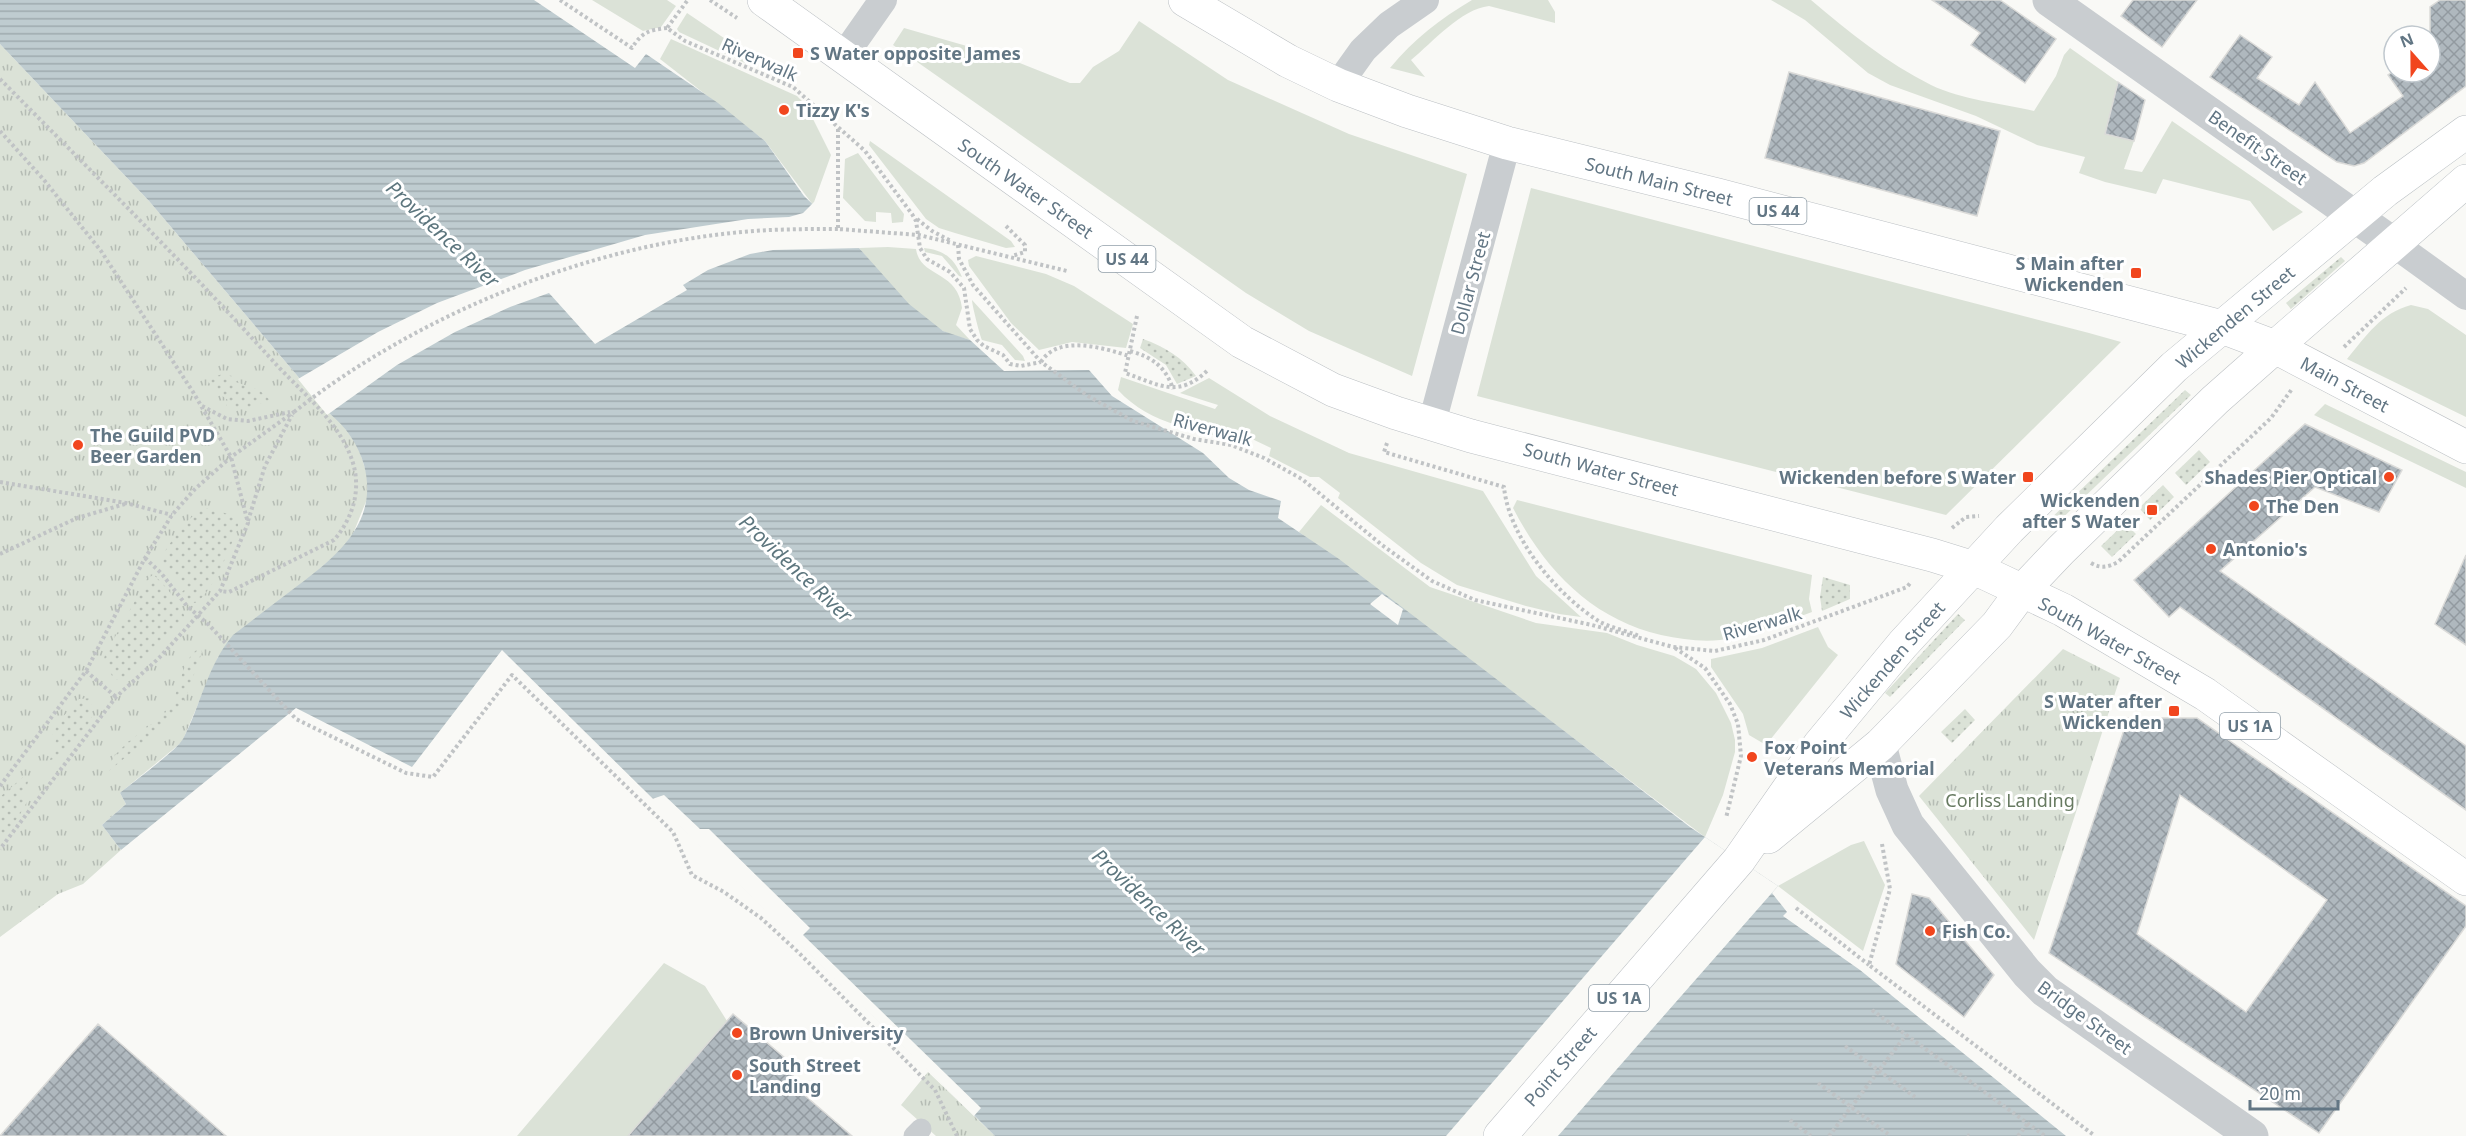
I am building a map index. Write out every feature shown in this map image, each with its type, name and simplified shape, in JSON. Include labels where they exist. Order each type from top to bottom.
[{"type":"main road","name":"South Water Street","points":[[764,0],[1242,342],[1333,390],[1471,436],[1932,555],[1974,568],[2063,610],[2205,694],[2466,879]]},
{"type":"main road","name":"South Main Street","points":[[1185,0],[1288,61],[1338,85],[1407,111],[1507,143],[1718,195],[2222,327]]},
{"type":"main road","name":"Wickenden Street","points":[[1739,860],[1820,744],[1903,644],[2009,529],[2166,376],[2222,327],[2385,191],[2466,132]]},
{"type":"main road","points":[[2022,591],[2215,400],[2466,181]]},
{"type":"main road","name":"Main Street","points":[[2222,327],[2275,347],[2466,447]]},
{"type":"main road","name":"US 1A","points":[[1739,860],[1880,744],[1997,625],[2022,591]]},
{"type":"main road","name":"Point Street","points":[[1500,1136],[1739,860]]},
{"type":"street","points":[[843,57],[883,0]]},
{"type":"street","points":[[1338,85],[1363,50],[1389,25],[1425,0]]},
{"type":"street","name":"Benefit Street","points":[[2057,2],[2466,296]]},
{"type":"street","name":"Dollar Street","points":[[1432,423],[1507,143]]},
{"type":"street","name":"Bridge Street","points":[[1880,744],[1892,790],[1908,825],[2027,973],[2045,991],[2252,1136]]},
{"type":"path","points":[[560,0],[632,48],[640,36],[648,31],[667,28],[687,1]]},
{"type":"path","name":"Riverwalk","points":[[667,28],[685,41],[793,87],[865,151],[912,214],[919,235],[920,248],[927,259],[950,272],[964,288]]},
{"type":"path","points":[[0,80],[202,283],[326,418],[346,446],[356,476],[355,499],[346,526],[334,540],[229,592],[220,591]]},
{"type":"path","points":[[838,128],[838,229]]},
{"type":"path","points":[[0,131],[44,180],[101,251],[200,405],[231,457],[248,523]]},
{"type":"path","points":[[912,214],[932,231],[958,245]]},
{"type":"path","points":[[996,254],[1012,256],[1025,252],[1025,245],[1006,226]]},
{"type":"path","points":[[0,786],[86,671],[145,558],[172,515],[195,489],[231,457],[334,380],[406,338],[457,312],[543,277],[638,249],[740,232],[838,229],[919,235],[1067,271]]},
{"type":"path","name":"Riverwalk","points":[[958,245],[959,258],[973,285],[1041,362],[1088,396],[1133,421],[1194,439],[1232,445],[1264,458],[1302,478],[1382,545],[1424,575],[1475,600],[1592,625],[1673,647],[1715,651],[1764,640],[1907,587]]},
{"type":"path","points":[[2087,561],[2097,567],[2108,567],[2118,562],[2271,418],[2281,408],[2292,389],[2353,340],[2411,284]]},
{"type":"path","points":[[973,285],[964,288],[970,329],[977,340],[1003,355],[1010,364],[1021,366],[1041,362],[1049,353],[1066,345],[1129,353],[1154,360],[1166,373],[1173,389]]},
{"type":"path","points":[[1137,316],[1125,373],[1173,389],[1197,380],[1208,370]]},
{"type":"path","points":[[200,405],[227,419],[248,421],[294,412]]},
{"type":"path","points":[[0,849],[116,698],[159,658],[220,591],[248,523],[265,466],[294,412]]},
{"type":"path","points":[[1384,452],[1504,487],[1505,502],[1522,541],[1534,559],[1563,591],[1601,622],[1673,647],[1705,668],[1730,704],[1738,724],[1741,756],[1725,818]]},
{"type":"path","points":[[0,482],[126,503],[172,515]]},
{"type":"path","points":[[0,554],[77,518],[126,503]]},
{"type":"path","points":[[1949,532],[1966,517],[1977,516],[1986,519]]},
{"type":"path","points":[[145,558],[161,573],[187,606],[223,640],[296,720],[406,773],[433,777],[512,675],[673,832],[692,875],[724,892],[761,918],[798,952],[935,1090],[957,1136]]},
{"type":"path","points":[[86,671],[116,698]]},
{"type":"path","points":[[1869,965],[1890,889],[1880,834]]},
{"type":"path","points":[[1796,908],[2095,1136]]},
{"type":"path","points":[[1872,1010],[2045,1136]]},
{"type":"path","points":[[1829,1136],[1906,1035]]},
{"type":"path","points":[[1845,1046],[1915,1097]]},
{"type":"path","points":[[1818,1083],[1888,1134]]},
{"type":"path","points":[[1790,1120],[1811,1136]]},
{"type":"path","points":[[2018,1136],[2028,1123]]},
{"type":"green space","points":[[592,0],[667,0],[676,6],[661,27],[643,31]]},
{"type":"green space","points":[[1472,0],[1548,0],[1555,12],[1555,23],[1489,6],[1479,8],[1458,20],[1411,60],[1425,77],[1390,68],[1428,30]]},
{"type":"green space","points":[[1771,0],[1811,0],[1884,57],[1931,85],[1969,98],[2034,111],[2070,48],[2118,82],[2105,133],[2134,141],[2124,169],[2142,172],[2172,121],[2303,212],[2273,231],[2250,201],[2163,179],[2156,194],[2105,182],[2079,173],[2085,157],[2037,145],[1976,116],[1890,85],[1868,73],[1805,20]]},
{"type":"green space","points":[[687,13],[752,57],[752,61],[749,64],[745,63],[679,32],[677,29]]},
{"type":"green space","points":[[1139,21],[1228,80],[1349,134],[1467,174],[1412,376],[1309,331],[1246,293],[893,45],[904,28],[1005,57],[1070,83],[1080,83],[1093,67],[1119,51]]},
{"type":"green space","points":[[671,39],[797,96],[806,105],[831,155],[813,205],[765,141],[660,59]]},
{"type":"green space","points":[[0,44],[149,201],[329,413],[340,422],[358,446],[368,478],[367,499],[353,534],[340,551],[218,657],[182,742],[120,793],[126,804],[102,825],[121,850],[83,884],[58,894],[0,937]]},
{"type":"green space","points":[[870,141],[1011,241],[1015,247],[1006,248],[939,228],[926,219],[869,145]]},
{"type":"green space","points":[[858,153],[904,214],[903,222],[892,223],[891,213],[876,212],[876,222],[865,221],[843,198],[845,159]]},
{"type":"green space","points":[[1531,188],[2121,342],[1946,515],[1477,396]]},
{"type":"green space","points":[[859,248],[916,249],[924,265],[954,287],[962,308],[956,325],[970,340],[943,331],[919,315],[897,294]]},
{"type":"green space","points":[[924,248],[948,256],[962,277],[942,256],[925,252]]},
{"type":"green space","points":[[976,256],[1046,274],[1074,286],[1133,324],[1126,348],[1072,342],[1039,350],[1011,323],[969,266],[968,260]]},
{"type":"green space","points":[[2341,257],[2345,261],[2291,309],[2286,303]]},
{"type":"green space","points":[[972,300],[1025,361],[1015,360],[1002,345],[982,340]]},
{"type":"green space","points":[[2411,305],[2428,309],[2466,335],[2466,417],[2347,359],[2383,320]]},
{"type":"green space","points":[[1143,339],[1172,353],[1196,376],[1177,384],[1166,365],[1140,348]]},
{"type":"green space","points":[[222,374],[232,376],[233,381],[259,390],[270,400],[246,409],[226,407],[228,400],[215,391],[207,380]]},
{"type":"green space","points":[[1121,377],[1215,409],[1218,405],[1180,393],[1209,378],[1270,416],[1349,453],[1483,491],[1536,576],[1581,617],[1526,606],[1457,585],[1421,563],[1338,498],[1340,493],[1319,477],[1310,477],[1269,456],[1271,448],[1250,438],[1244,443],[1176,425],[1145,412],[1118,390]]},
{"type":"green space","points":[[2185,390],[2191,395],[2052,528],[2046,523]]},
{"type":"green space","points":[[2325,404],[2466,472],[2466,488],[2314,415]]},
{"type":"green space","points":[[2199,450],[2210,462],[2186,485],[2175,473]]},
{"type":"green space","points":[[2163,485],[2174,497],[2150,520],[2139,508]]},
{"type":"green space","points":[[1517,500],[1812,575],[1809,599],[1812,612],[1755,632],[1720,640],[1683,639],[1636,627],[1592,604],[1556,571],[1540,552],[1513,508]]},
{"type":"green space","points":[[1321,505],[1430,587],[1536,623],[1607,633],[1674,656],[1696,669],[1716,693],[1731,723],[1735,740],[1735,752],[1723,795],[1705,837],[1299,532]]},
{"type":"green space","points":[[209,508],[234,516],[238,520],[238,526],[214,580],[195,603],[182,592],[185,589],[173,572],[169,574],[162,564],[161,557],[189,520],[202,510]]},
{"type":"green space","points":[[2125,523],[2136,534],[2112,557],[2101,546]]},
{"type":"green space","points":[[153,575],[162,582],[182,610],[185,620],[162,645],[122,679],[114,680],[104,659],[105,655],[147,579]]},
{"type":"green space","points":[[1823,577],[1850,585],[1850,599],[1822,611],[1820,597]]},
{"type":"green space","points":[[1958,614],[1965,620],[1890,697],[1885,693]]},
{"type":"green space","points":[[1818,627],[1828,647],[1838,655],[1766,745],[1749,735],[1743,714],[1711,667],[1711,659],[1762,648]]},
{"type":"green space","points":[[200,648],[202,652],[186,697],[175,716],[109,771],[110,764],[122,748],[165,713],[174,697],[188,660]]},
{"type":"green space","name":"Corliss Landing","points":[[2063,649],[2120,678],[2034,940],[1919,796]]},
{"type":"green space","points":[[93,698],[88,716],[92,717],[80,737],[70,750],[50,760],[57,736],[52,734],[61,719],[79,699]]},
{"type":"green space","points":[[1965,709],[1975,720],[1952,743],[1941,732]]},
{"type":"green space","points":[[23,777],[29,778],[24,797],[28,800],[0,841],[0,797]]},
{"type":"green space","points":[[1864,841],[1885,885],[1863,951],[1778,886],[1851,845]]},
{"type":"green space","points":[[664,963],[705,986],[727,1021],[629,1136],[517,1136]]},
{"type":"green space","points":[[928,1072],[995,1136],[936,1136],[901,1105]]},
{"type":"water","name":"Providence River","points":[[0,0],[534,0],[635,68],[646,54],[718,103],[765,141],[804,196],[859,248],[909,304],[943,331],[970,340],[1004,371],[1089,370],[1112,396],[1203,453],[1229,478],[1249,490],[1281,501],[1278,518],[1339,559],[1690,827],[1778,886],[1772,893],[1787,912],[1783,916],[1860,970],[2066,1136],[995,1136],[502,650],[412,767],[296,708],[121,850],[102,825],[126,804],[120,793],[164,758],[183,739],[210,673],[233,635],[337,553],[359,523],[365,505],[367,486],[361,457],[346,430],[329,413],[149,201],[0,44]]},
{"type":"pier","points":[[814,202],[862,248],[773,250],[750,254],[708,270],[683,285],[687,290],[595,344],[549,293],[510,307],[455,332],[397,365],[327,415],[298,379],[378,332],[437,303],[525,270],[645,235],[748,219],[789,217],[803,213]]},
{"type":"pier","points":[[1382,594],[1403,609],[1398,625],[1370,604]]},
{"type":"pier","points":[[664,795],[700,829],[709,829],[810,928],[803,935],[981,1108],[974,1116],[652,799]]},
{"type":"pier","points":[[1705,837],[1778,886],[1558,1136],[1446,1136]]},
{"type":"building","points":[[1932,0],[2000,0],[2056,39],[2025,83],[1971,45],[1980,33]]},
{"type":"building","points":[[2133,0],[2197,0],[2162,47],[2121,16]]},
{"type":"building","points":[[2440,0],[2466,0],[2466,86],[2364,163],[2354,166],[2337,162],[2210,77],[2240,35],[2272,57],[2257,78],[2299,105],[2315,82],[2350,133],[2403,96],[2394,84],[2442,84],[2442,24],[2430,24],[2430,7]]},
{"type":"building","points":[[1789,72],[2000,131],[1977,216],[1765,158]]},
{"type":"building","points":[[2118,82],[2145,100],[2134,141],[2105,134]]},
{"type":"building","points":[[2305,424],[2402,470],[2379,512],[2315,487],[2220,571],[2466,746],[2466,810],[2180,607],[2169,617],[2134,580]]},
{"type":"building","points":[[2466,555],[2466,645],[2435,624]]},
{"type":"building","name":"Corliss Landing","points":[[2128,718],[2197,718],[2466,906],[2466,926],[2319,1133],[2049,953]],"holes":[[[2180,795],[2327,900],[2246,1012],[2137,934]]]},
{"type":"building","name":"Fish Co.","points":[[1912,894],[1929,898],[1994,975],[1964,1017],[1896,964]]},
{"type":"building","name":"South Street Landing","points":[[733,1014],[798,1069],[788,1081],[852,1136],[628,1136]]},
{"type":"building","points":[[98,1024],[168,1085],[226,1136],[0,1136]]},
{"type":"place","name":"S Water opposite James","points":[[798,53]]},
{"type":"place","name":"Tizzy K's","points":[[784,110]]},
{"type":"place","name":"S Main after Wickenden","points":[[2136,273]]},
{"type":"place","name":"The Guild PVD Beer Garden","points":[[78,445]]},
{"type":"place","name":"Wickenden before S Water","points":[[2028,477]]},
{"type":"place","name":"Shades Pier Optical","points":[[2389,477]]},
{"type":"place","name":"The Den","points":[[2254,506]]},
{"type":"place","name":"Wickenden after S Water","points":[[2152,510]]},
{"type":"place","name":"Antonio's","points":[[2211,549]]},
{"type":"place","name":"S Water after Wickenden","points":[[2174,711]]},
{"type":"place","name":"Fox Point Veterans Memorial","points":[[1752,757]]},
{"type":"place","name":"Fish Co.","points":[[1930,931]]},
{"type":"place","name":"Brown University","points":[[737,1033]]},
{"type":"place","name":"South Street Landing","points":[[737,1075]]}]
